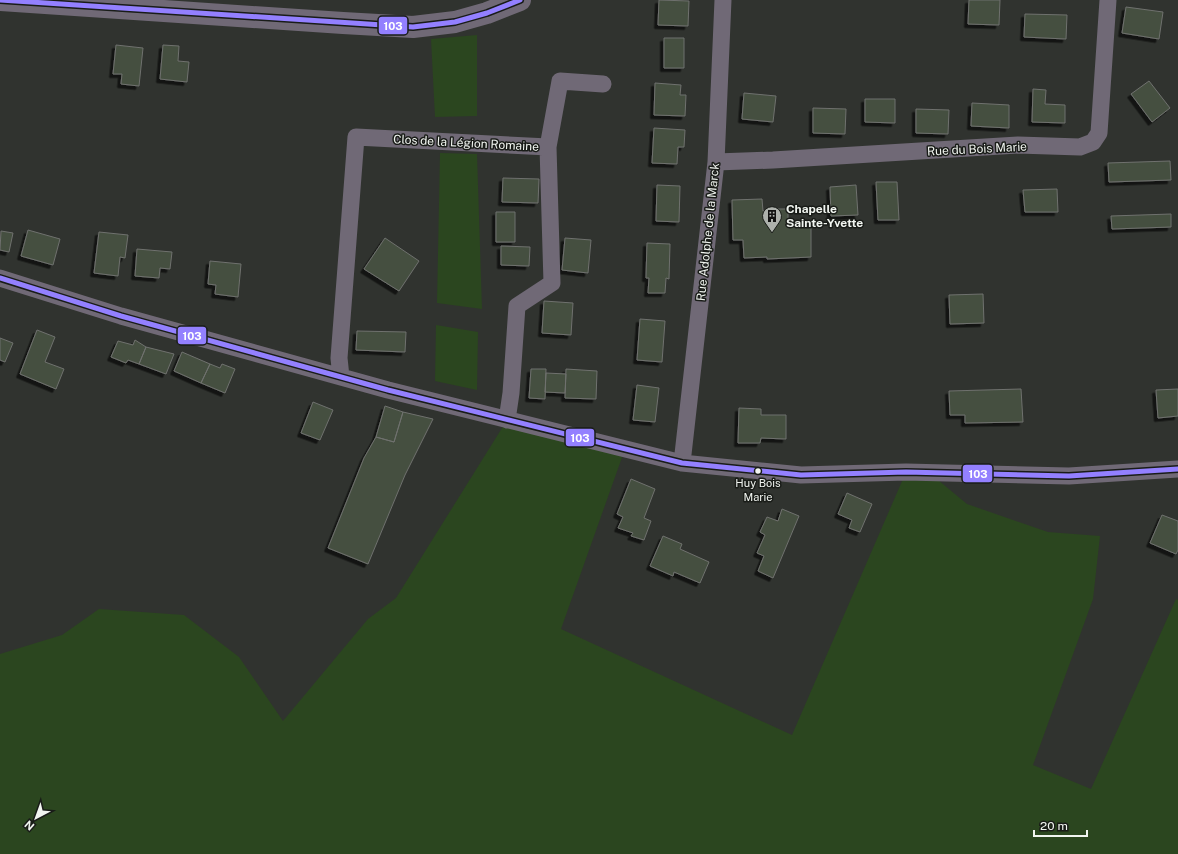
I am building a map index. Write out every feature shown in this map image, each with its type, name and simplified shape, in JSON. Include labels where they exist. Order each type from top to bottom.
[{"type":"main road","points":[[0,0],[343,24],[413,27],[455,22],[487,13],[520,0]]},
{"type":"street","name":"Rue Adolphe de la Marck","points":[[682,463],[716,162],[723,0]]},
{"type":"street","name":"Rue du Bois Marie","points":[[716,162],[797,159],[1018,145],[1080,147],[1093,142],[1099,133],[1108,0]]},
{"type":"street","points":[[548,147],[560,81],[603,84]]},
{"type":"street","name":"Clos de la Légion Romaine","points":[[341,377],[339,358],[356,137],[548,147],[552,282],[517,306],[511,393],[507,420]]},
{"type":"street","points":[[0,278],[121,316],[341,377],[682,463],[801,475],[906,472],[1070,476],[1178,469]]},
{"type":"green space","points":[[477,35],[477,116],[435,117],[431,39]]},
{"type":"green space","points":[[440,153],[477,154],[482,309],[437,303]]},
{"type":"green space","points":[[436,325],[478,332],[477,390],[435,381]]},
{"type":"green space","points":[[507,420],[625,449],[561,629],[792,735],[906,472],[938,480],[967,504],[1048,532],[1100,536],[1093,599],[1033,765],[1091,789],[1176,599],[1178,600],[1178,854],[0,854],[0,654],[62,635],[99,609],[184,615],[239,657],[283,721],[368,619],[396,598]]},
{"type":"building","points":[[659,0],[689,1],[688,26],[658,25]]},
{"type":"building","points":[[969,0],[1000,0],[999,25],[968,24]]},
{"type":"building","points":[[1126,7],[1163,12],[1159,39],[1122,33]]},
{"type":"building","points":[[1025,14],[1067,15],[1066,39],[1024,37]]},
{"type":"building","points":[[664,38],[684,38],[684,68],[664,68]]},
{"type":"building","points":[[116,45],[143,48],[139,86],[121,84],[122,74],[113,74]]},
{"type":"building","points":[[163,45],[179,46],[178,61],[189,62],[187,82],[160,79]]},
{"type":"building","points":[[1149,81],[1170,108],[1152,122],[1131,94]]},
{"type":"building","points":[[655,83],[681,85],[680,95],[686,95],[685,116],[654,115]]},
{"type":"building","points":[[1033,89],[1046,90],[1045,104],[1065,105],[1065,123],[1032,122]]},
{"type":"building","points":[[744,93],[776,96],[773,122],[742,119]]},
{"type":"building","points":[[865,99],[895,99],[895,123],[865,122]]},
{"type":"building","points":[[972,103],[1009,105],[1009,128],[971,126]]},
{"type":"building","points":[[813,108],[846,109],[845,134],[813,133]]},
{"type":"building","points":[[916,109],[949,110],[948,134],[916,133]]},
{"type":"building","points":[[654,128],[685,130],[684,147],[678,147],[677,164],[652,163]]},
{"type":"building","points":[[1170,161],[1171,180],[1109,182],[1108,163]]},
{"type":"building","points":[[503,178],[539,179],[538,203],[502,202]]},
{"type":"building","points":[[876,182],[897,182],[899,220],[878,220]]},
{"type":"building","points":[[657,185],[680,186],[679,222],[656,221]]},
{"type":"building","points":[[856,185],[858,215],[831,216],[830,187]]},
{"type":"building","points":[[1057,189],[1058,212],[1025,212],[1023,190]]},
{"type":"building","name":"Chapelle Sainte-Yvette","points":[[762,199],[763,211],[767,211],[768,226],[776,225],[777,209],[788,209],[788,226],[811,225],[811,257],[767,259],[767,257],[744,258],[743,240],[733,240],[732,200]]},
{"type":"building","points":[[496,212],[515,212],[515,242],[496,242]]},
{"type":"building","points":[[1171,214],[1171,227],[1112,229],[1111,216]]},
{"type":"building","points":[[28,230],[60,239],[53,265],[21,256]]},
{"type":"building","points":[[1,231],[13,233],[9,252],[0,250]]},
{"type":"building","points":[[99,232],[128,235],[125,258],[120,257],[118,276],[94,273]]},
{"type":"building","points":[[385,238],[419,261],[399,291],[364,269]]},
{"type":"building","points":[[565,238],[591,240],[588,273],[562,270]]},
{"type":"building","points":[[647,243],[670,244],[669,279],[666,278],[665,293],[648,293],[649,278],[646,278]]},
{"type":"building","points":[[501,246],[530,247],[529,266],[501,265]]},
{"type":"building","points":[[137,249],[172,252],[170,269],[160,268],[159,278],[135,276]]},
{"type":"building","points":[[210,261],[241,264],[238,297],[215,294],[216,285],[208,284]]},
{"type":"building","points":[[983,294],[984,323],[950,324],[949,295]]},
{"type":"building","points":[[544,301],[573,303],[571,335],[542,333]]},
{"type":"building","points":[[640,319],[665,321],[662,362],[637,360]]},
{"type":"building","points":[[37,330],[55,337],[45,362],[64,369],[56,389],[20,374]]},
{"type":"building","points":[[357,331],[406,332],[405,352],[356,350]]},
{"type":"building","points":[[0,338],[13,343],[5,362],[0,360]]},
{"type":"building","points":[[135,340],[146,347],[139,364],[128,360],[126,363],[111,357],[118,341],[133,345]]},
{"type":"building","points":[[146,347],[174,354],[166,374],[139,364]]},
{"type":"building","points":[[182,352],[210,364],[201,383],[174,371]]},
{"type":"building","points":[[210,364],[220,368],[222,364],[235,369],[225,393],[201,383]]},
{"type":"building","points":[[531,369],[546,369],[545,399],[529,398]]},
{"type":"building","points":[[566,369],[597,371],[596,399],[565,398]]},
{"type":"building","points":[[546,373],[566,374],[565,393],[545,392]]},
{"type":"building","points":[[637,385],[659,388],[655,422],[633,420]]},
{"type":"building","points":[[1021,389],[1023,422],[965,423],[965,415],[950,415],[949,391]]},
{"type":"building","points":[[1178,389],[1178,416],[1158,418],[1156,390]]},
{"type":"building","points":[[313,402],[333,410],[320,440],[301,433]]},
{"type":"building","points":[[385,406],[403,412],[394,442],[376,437]]},
{"type":"building","points":[[739,408],[761,409],[761,415],[786,415],[786,439],[761,438],[760,443],[738,443]]},
{"type":"building","points":[[403,412],[433,419],[405,475],[368,564],[328,548],[364,458],[376,437],[394,442]]},
{"type":"building","points":[[631,479],[655,489],[644,518],[651,521],[644,540],[631,536],[633,533],[618,528],[623,517],[617,514]]},
{"type":"building","points":[[847,493],[872,504],[860,532],[849,528],[852,520],[838,514]]},
{"type":"building","points":[[782,509],[799,516],[773,578],[758,571],[764,556],[757,553],[765,535],[760,532],[767,517],[778,521]]},
{"type":"building","points":[[1162,515],[1178,521],[1178,550],[1176,554],[1150,543]]},
{"type":"building","points":[[663,536],[682,544],[680,549],[709,562],[700,583],[674,572],[673,576],[650,566]]},
{"type":"transit line","name":"103","points":[[0,0],[413,27],[455,22],[487,13],[520,0]]},
{"type":"transit line","name":"103","points":[[0,278],[121,316],[388,390],[682,463],[801,475],[906,472],[1069,476],[1178,469]]},
{"type":"place","name":"Chapelle Sainte-Yvette","points":[[772,233]]},
{"type":"place","name":"Huy Bois Marie","points":[[758,471]]}]
